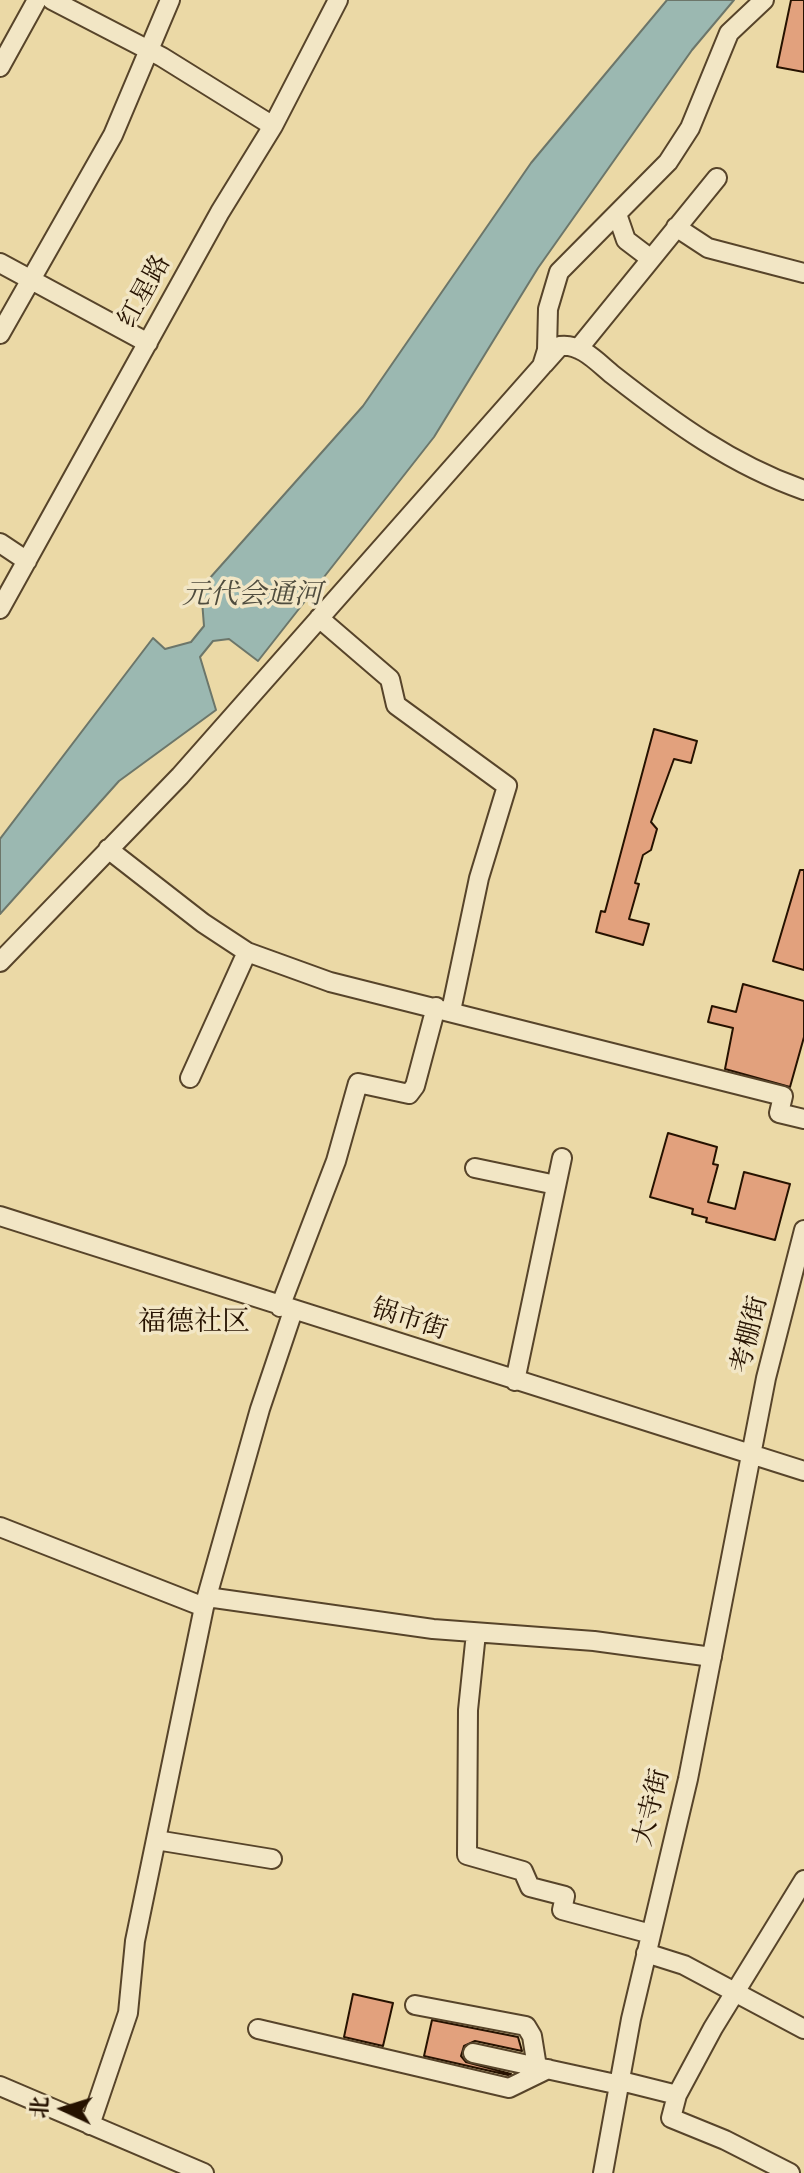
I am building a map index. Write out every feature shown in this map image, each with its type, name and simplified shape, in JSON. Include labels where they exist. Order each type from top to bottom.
[{"type":"street","points":[[0,67],[37,0]]},
{"type":"street","points":[[52,0],[148,50],[273,126]]},
{"type":"street","points":[[0,334],[113,135],[170,0]]},
{"type":"street","name":"红星路","points":[[0,609],[273,126],[338,0]]},
{"type":"street","points":[[542,366],[547,350],[548,309],[559,272],[668,162],[690,128],[729,33],[764,0]]},
{"type":"street","points":[[578,349],[717,178]]},
{"type":"street","points":[[617,214],[626,240],[651,259]]},
{"type":"street","points":[[676,227],[708,248],[804,273]]},
{"type":"street","points":[[0,263],[148,343]]},
{"type":"street","points":[[0,962],[180,776],[560,346],[578,349],[672,420],[736,462],[804,490]]},
{"type":"street","points":[[0,543],[27,561]]},
{"type":"street","points":[[90,2125],[128,2013],[135,1941],[206,1602],[286,1309],[358,1083],[409,1094],[415,1086],[443,1009],[507,786],[396,705],[390,679],[319,618]]},
{"type":"street","points":[[108,849],[203,923],[247,952],[330,982],[783,1096],[779,1113],[804,1119]]},
{"type":"street","points":[[190,1078],[247,952]]},
{"type":"street","points":[[515,1381],[562,1158]]},
{"type":"street","points":[[475,1168],[556,1185]]},
{"type":"street","name":"锅市街","points":[[0,1216],[804,1471]]},
{"type":"street","name":"考棚街","points":[[751,1454],[795,1302],[804,1230]]},
{"type":"street","name":"大寺街","points":[[603,2173],[646,1953],[688,1779],[751,1454]]},
{"type":"street","points":[[0,1527],[206,1602],[476,1633],[594,1641],[712,1657]]},
{"type":"street","points":[[476,1633],[468,1710],[467,1855],[523,1871],[530,1887],[565,1896],[562,1910],[651,1934]]},
{"type":"street","points":[[156,1840],[272,1859]]},
{"type":"street","points":[[790,2173],[725,2140],[671,2118],[677,2095],[804,1880]]},
{"type":"street","points":[[646,1953],[684,1965],[804,2029]]},
{"type":"street","points":[[415,2005],[526,2026],[543,2068]]},
{"type":"street","points":[[258,2029],[509,2088],[543,2068]]},
{"type":"street","points":[[473,2053],[677,2095]]},
{"type":"street","points":[[0,2086],[204,2173]]},
{"type":"water","name":"元代会通河","points":[[667,0],[734,0],[692,50],[538,268],[434,437],[258,661],[229,639],[213,641],[200,657],[216,710],[119,781],[0,914],[0,839],[153,638],[165,649],[191,642],[204,626],[201,588],[363,406],[531,163]]},
{"type":"building","points":[[791,0],[804,0],[804,72],[777,67]]},
{"type":"building","points":[[654,729],[697,741],[691,763],[674,759],[651,822],[657,829],[651,850],[643,855],[629,919],[649,924],[643,945],[596,932],[601,911],[605,912]]},
{"type":"building","points":[[800,870],[804,870],[804,970],[773,961]]},
{"type":"building","points":[[743,984],[804,1001],[804,1037],[790,1087],[725,1069],[733,1028],[708,1022],[712,1006],[736,1012]]},
{"type":"building","points":[[668,1133],[717,1147],[713,1164],[718,1165],[708,1202],[735,1209],[744,1172],[790,1184],[775,1240],[706,1222],[707,1218],[692,1214],[693,1209],[650,1197]]},
{"type":"building","points":[[353,1994],[393,2003],[383,2046],[344,2037]]},
{"type":"building","points":[[432,2020],[518,2037],[522,2051],[475,2041],[464,2046],[461,2056],[466,2062],[511,2074],[424,2056]]},
{"type":"district","name":"福德社区","points":[[194,1324]]}]
